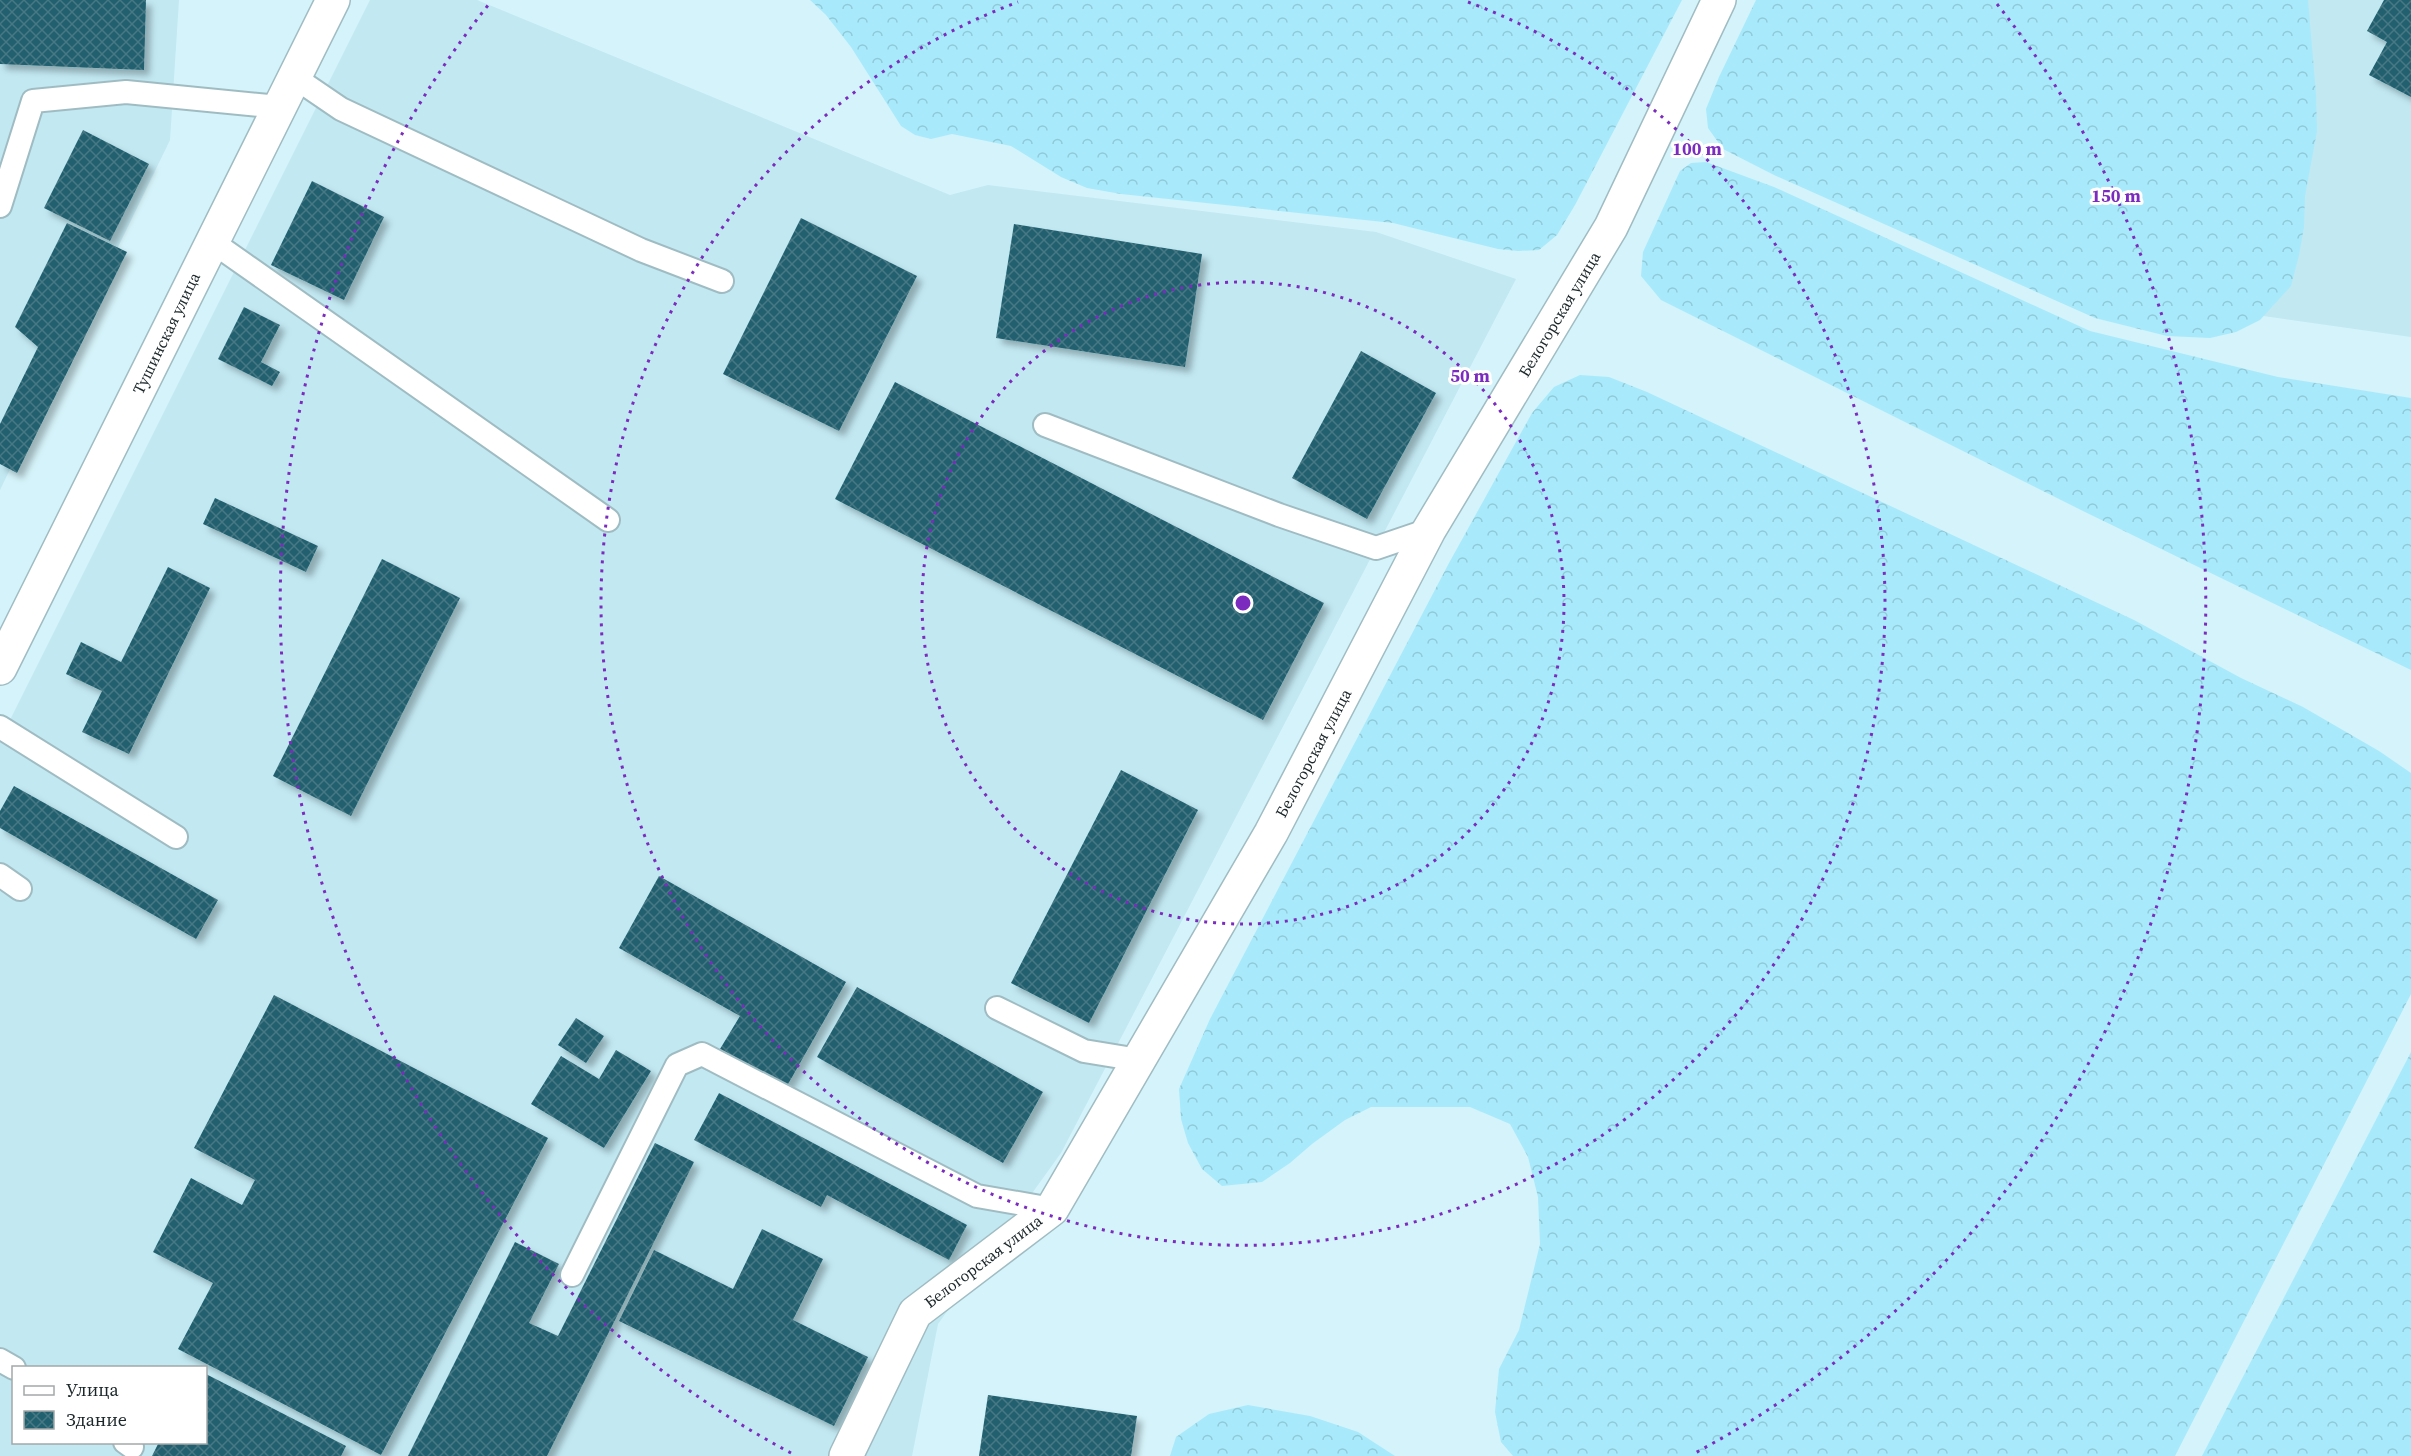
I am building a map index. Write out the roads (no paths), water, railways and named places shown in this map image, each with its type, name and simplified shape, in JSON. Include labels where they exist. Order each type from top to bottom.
[{"type":"street","name":"Тушинская улица","points":[[0,668],[333,0]]},
{"type":"street","name":"Белогорская улица","points":[[846,1456],[915,1313],[1052,1209],[1271,833],[1429,530],[1611,228],[1719,0]]},
{"type":"lane","points":[[294,77],[341,109],[641,250],[722,281]]},
{"type":"lane","points":[[0,206],[33,101],[126,92],[279,107]]},
{"type":"lane","points":[[211,241],[608,520]]},
{"type":"lane","points":[[1045,425],[1279,515],[1376,548],[1429,530]]},
{"type":"lane","points":[[0,727],[176,837]]},
{"type":"lane","points":[[0,875],[20,889]]},
{"type":"lane","points":[[997,1008],[1084,1051],[1138,1060]]},
{"type":"lane","points":[[572,1275],[677,1065],[702,1054],[977,1196],[1052,1209]]}]
